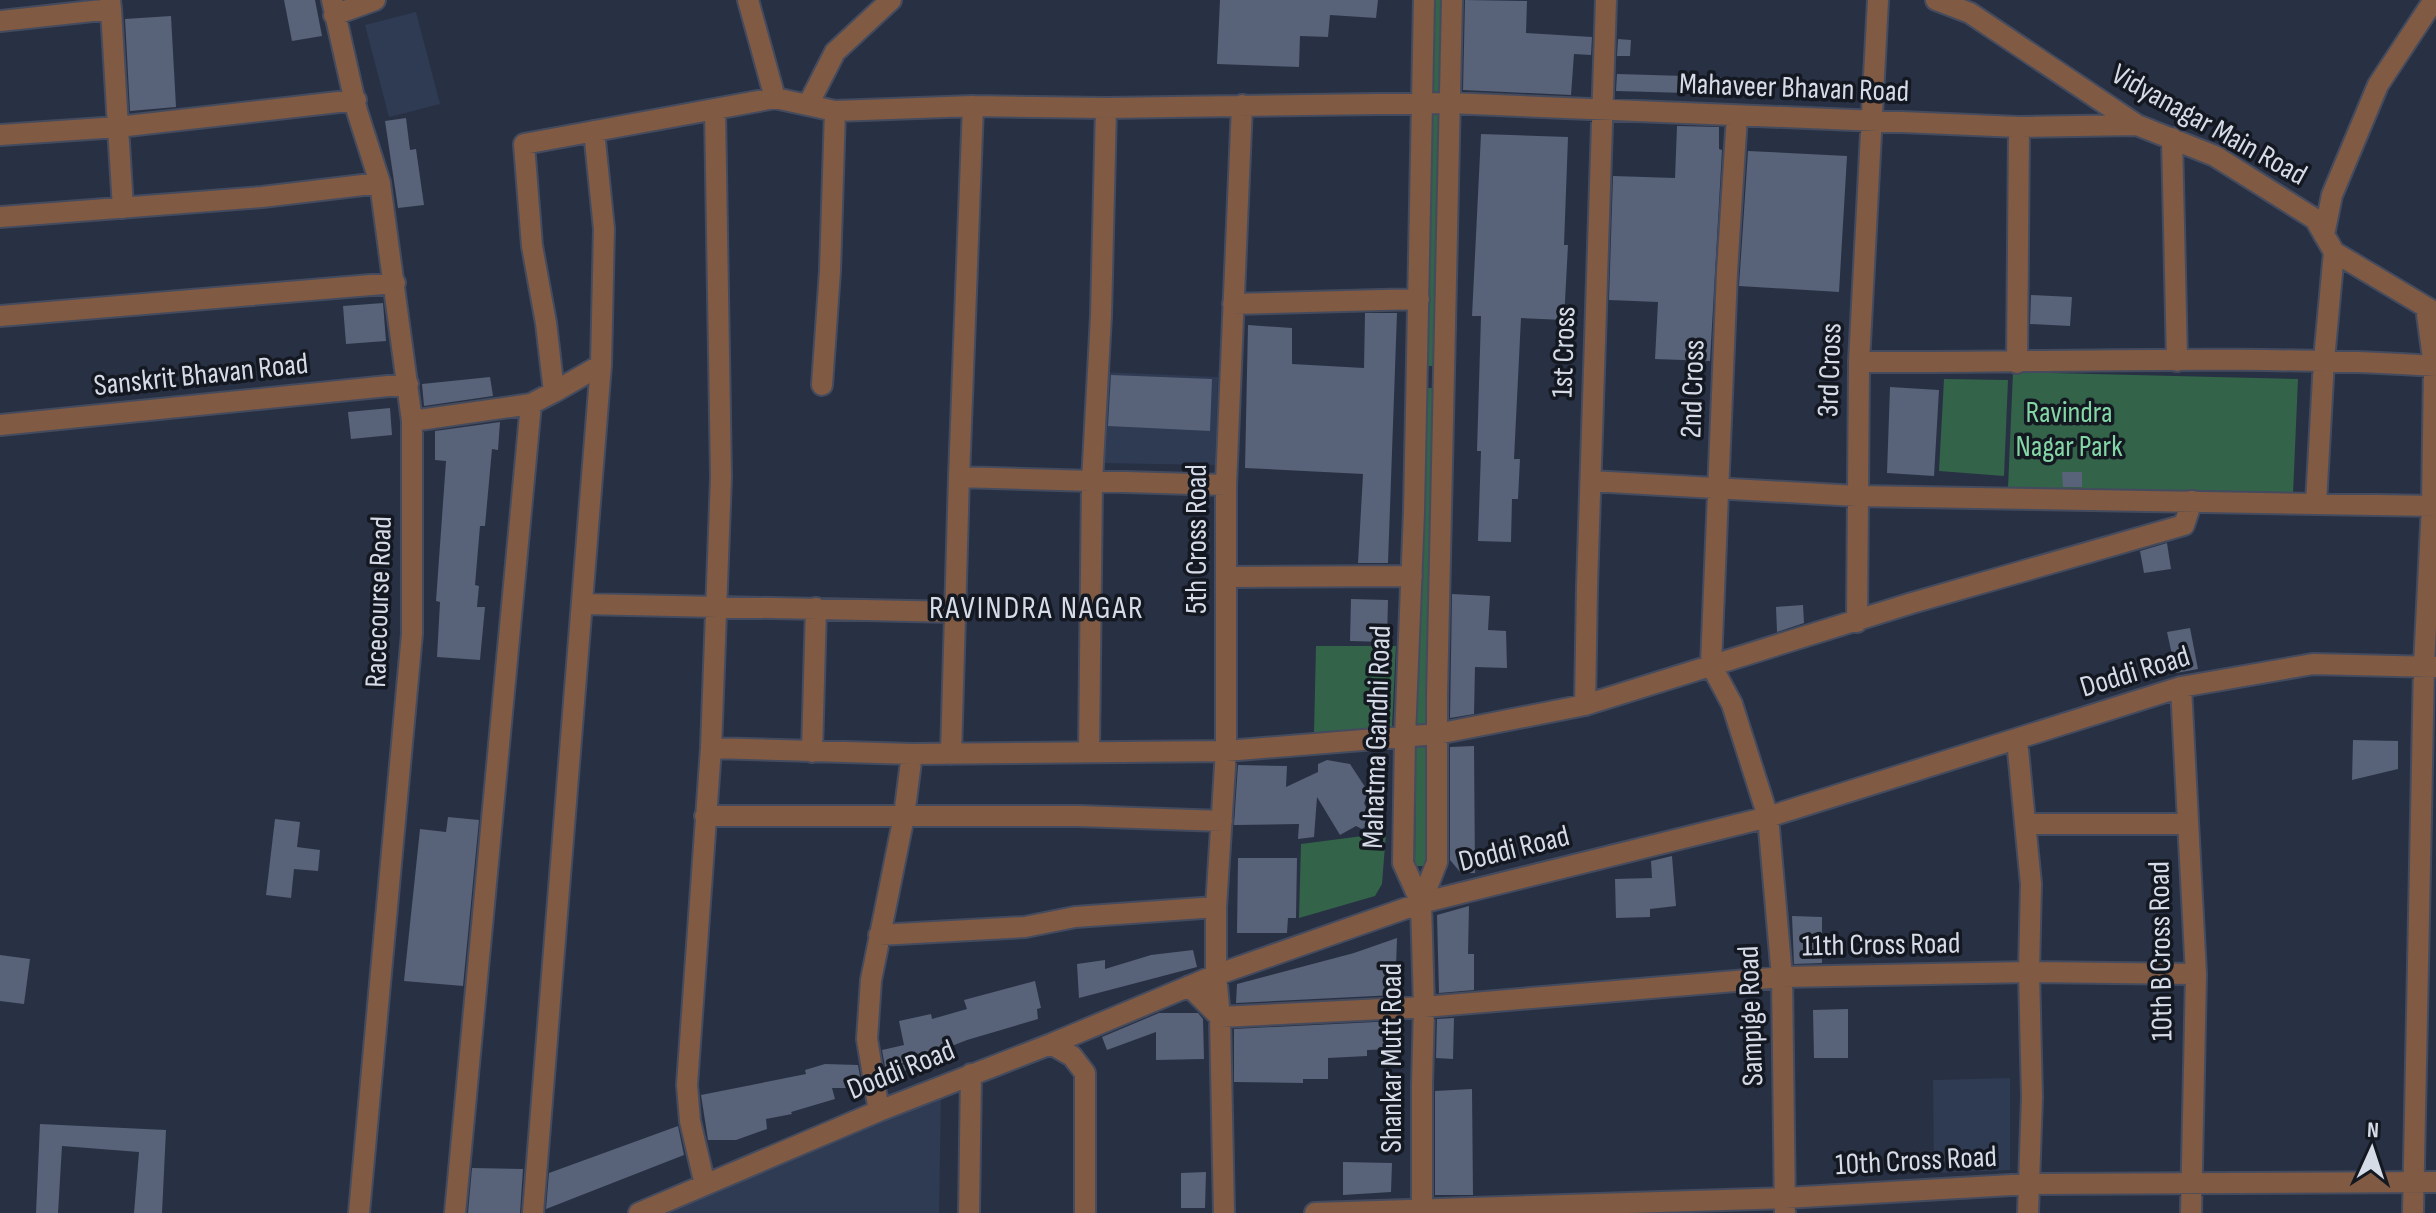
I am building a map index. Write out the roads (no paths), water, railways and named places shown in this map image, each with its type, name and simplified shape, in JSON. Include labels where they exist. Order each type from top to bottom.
[{"type":"street","points":[[333,8],[375,0]]},
{"type":"street","points":[[554,392],[532,246],[524,144],[775,98],[748,0]]},
{"type":"street","points":[[808,105],[835,52],[891,0]]},
{"type":"street","name":"Mahatma Gandhi Road","points":[[1421,903],[1403,863],[1424,0]]},
{"type":"street","name":"Mahatma Gandhi Road","points":[[1421,903],[1437,862],[1452,0]]},
{"type":"street","name":"1st Cross","points":[[1585,705],[1606,0]]},
{"type":"street","name":"3rd Cross","points":[[1857,622],[1859,362],[1878,0]]},
{"type":"street","name":"Vidyanagar Main Road","points":[[1936,0],[1970,6],[2137,125],[2215,156],[2315,219],[2329,244],[2433,304]]},
{"type":"street","points":[[2316,503],[2332,195],[2378,85],[2434,0]]},
{"type":"street","points":[[0,21],[110,4],[123,208]]},
{"type":"street","name":"Racecourse Road","points":[[333,8],[380,183],[412,421],[412,634],[359,1213]]},
{"type":"street","name":"Mahaveer Bhavan Road","points":[[775,98],[835,111],[973,106],[1106,108],[1449,103],[2019,127],[2137,125]]},
{"type":"street","points":[[0,135],[118,127],[356,100]]},
{"type":"street","name":"5th Cross Road","points":[[1224,1213],[1216,907],[1226,751],[1226,485],[1242,105]]},
{"type":"street","points":[[951,754],[973,106]]},
{"type":"street","points":[[1089,752],[1092,482],[1101,316],[1106,108]]},
{"type":"street","points":[[705,1185],[690,1121],[687,1085],[711,748],[721,477],[715,109]]},
{"type":"street","points":[[822,385],[830,271],[835,111]]},
{"type":"street","name":"2nd Cross","points":[[1711,665],[1727,272],[1737,116]]},
{"type":"street","points":[[2017,363],[2019,127]]},
{"type":"street","points":[[533,1213],[601,365],[604,229],[594,131]]},
{"type":"street","points":[[2172,138],[2177,361]]},
{"type":"street","points":[[0,217],[262,197],[380,183]]},
{"type":"street","points":[[0,316],[395,283]]},
{"type":"street","points":[[1233,304],[1419,299]]},
{"type":"street","points":[[2413,1213],[2434,506],[2433,304]]},
{"type":"street","points":[[1859,362],[2324,360],[2435,366]]},
{"type":"street","points":[[412,421],[531,404],[601,365]]},
{"type":"street","points":[[1417,377],[1445,379]]},
{"type":"street","name":"Sanskrit Bhavan Road","points":[[0,425],[408,384]]},
{"type":"street","points":[[455,1213],[531,404]]},
{"type":"street","points":[[959,477],[1226,485]]},
{"type":"street","points":[[1591,481],[1857,496],[2434,506]]},
{"type":"street","points":[[711,748],[912,754],[1226,751],[1437,734],[1585,705],[1912,603],[2184,525],[2192,501]]},
{"type":"street","points":[[1227,577],[1412,576]]},
{"type":"street","points":[[583,604],[956,612]]},
{"type":"street","points":[[812,752],[816,608]]},
{"type":"street","name":"Doddi Road","points":[[639,1213],[879,1111],[1216,975],[1421,903],[1768,817],[2181,687],[2313,664],[2430,667]]},
{"type":"street","name":"Sampige Road","points":[[1711,665],[1732,704],[1768,817],[1782,977],[1785,1206]]},
{"type":"street","name":"10th B Cross Road","points":[[2181,687],[2196,974],[2191,1213]]},
{"type":"street","points":[[2017,740],[2031,884],[2029,972],[2032,1097],[2028,1213]]},
{"type":"street","points":[[879,1111],[867,1039],[871,980],[904,816],[912,754]]},
{"type":"street","points":[[705,816],[1135,816],[1222,821]]},
{"type":"street","points":[[2025,824],[2188,824]]},
{"type":"street","name":"Shankar Mutt Road","points":[[1421,903],[1424,1007],[1422,1211]]},
{"type":"street","points":[[879,935],[1025,927],[1075,917],[1216,907]]},
{"type":"street","name":"11th Cross Road","points":[[1220,1017],[1424,1007],[1782,977],[2029,972],[2196,974]]},
{"type":"street","points":[[1189,986],[1220,1017]]},
{"type":"street","points":[[1051,1044],[1072,1056],[1085,1073],[1085,1213]]},
{"type":"street","points":[[969,1213],[971,1074]]},
{"type":"street","name":"10th Cross Road","points":[[1315,1213],[1785,1206],[2029,1184],[2436,1182]]},
{"type":"district","name":"RAVINDRA NAGAR","points":[[1037,608]]},
{"type":"park label","name":"Ravindra Nagar Park","points":[[2069,430]]}]
